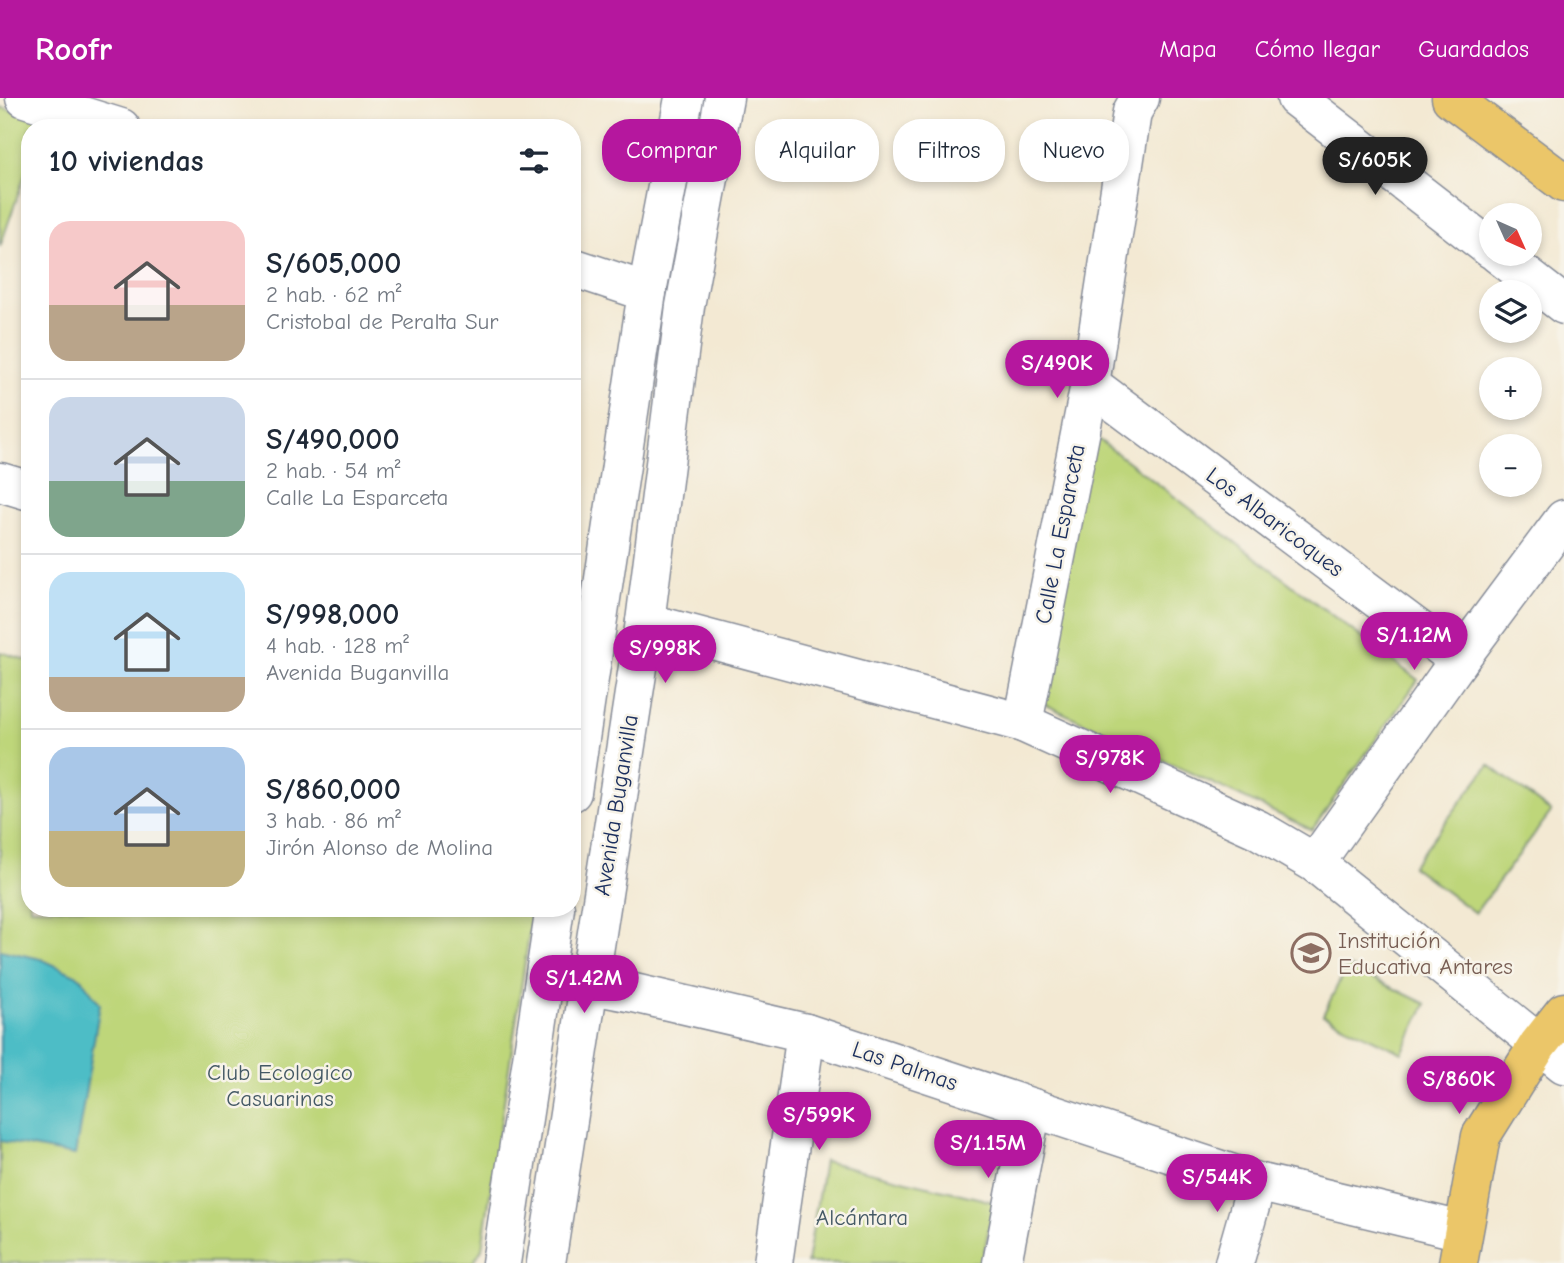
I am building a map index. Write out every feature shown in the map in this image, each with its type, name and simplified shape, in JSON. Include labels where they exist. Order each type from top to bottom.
[{"type":"main road","points":[[1451,98],[1564,183]]},
{"type":"main road","points":[[1460,1247],[1481,1136],[1551,1055],[1564,1012]]},
{"type":"street","points":[[25,98],[92,119]]},
{"type":"street","name":"Avenida Buganvilla","points":[[582,657],[684,98]]},
{"type":"street","name":"Avenida Buganvilla","points":[[546,1263],[645,622],[685,306],[724,98]]},
{"type":"street","name":"Calle La Esparceta","points":[[1023,723],[1090,384],[1132,113],[1140,98]]},
{"type":"street","points":[[1296,98],[1479,240]]},
{"type":"street","points":[[1514,266],[1564,305]]},
{"type":"street","points":[[581,270],[647,292]]},
{"type":"street","name":"Los Albaricoques","points":[[1090,384],[1459,660]]},
{"type":"street","points":[[0,482],[21,488]]},
{"type":"street","points":[[1315,863],[1459,660],[1564,519]]},
{"type":"street","points":[[645,622],[1023,723],[1257,829],[1315,863],[1551,1055]]},
{"type":"street","points":[[501,1263],[554,917]]},
{"type":"street","name":"Las Palmas","points":[[545,976],[806,1032],[1257,1182],[1404,1215],[1460,1247]]},
{"type":"street","points":[[773,1263],[806,1032]]},
{"type":"street","points":[[1002,1263],[1032,1108]]},
{"type":"street","points":[[1234,1263],[1257,1182]]},
{"type":"green space","points":[[0,107],[40,119],[21,119],[21,186],[0,247]]},
{"type":"green space","points":[[1086,430],[1418,680],[1312,830],[1042,703]]},
{"type":"green space","name":"Club Ecologico Casuarinas","points":[[0,652],[21,658],[21,917],[532,917],[482,1249],[473,1263],[0,1263]]},
{"type":"green space","points":[[1489,765],[1551,812],[1475,913],[1412,866]]},
{"type":"green space","points":[[1347,966],[1426,1004],[1402,1053],[1323,1015]]},
{"type":"green space","name":"Alcántara","points":[[824,1161],[994,1202],[982,1263],[807,1263]]},
{"type":"water","points":[[0,950],[41,959],[80,977],[100,1004],[75,1155],[0,1141]]},
{"type":"place","name":"Institución Educativa Antares","points":[[1311,953]]}]
